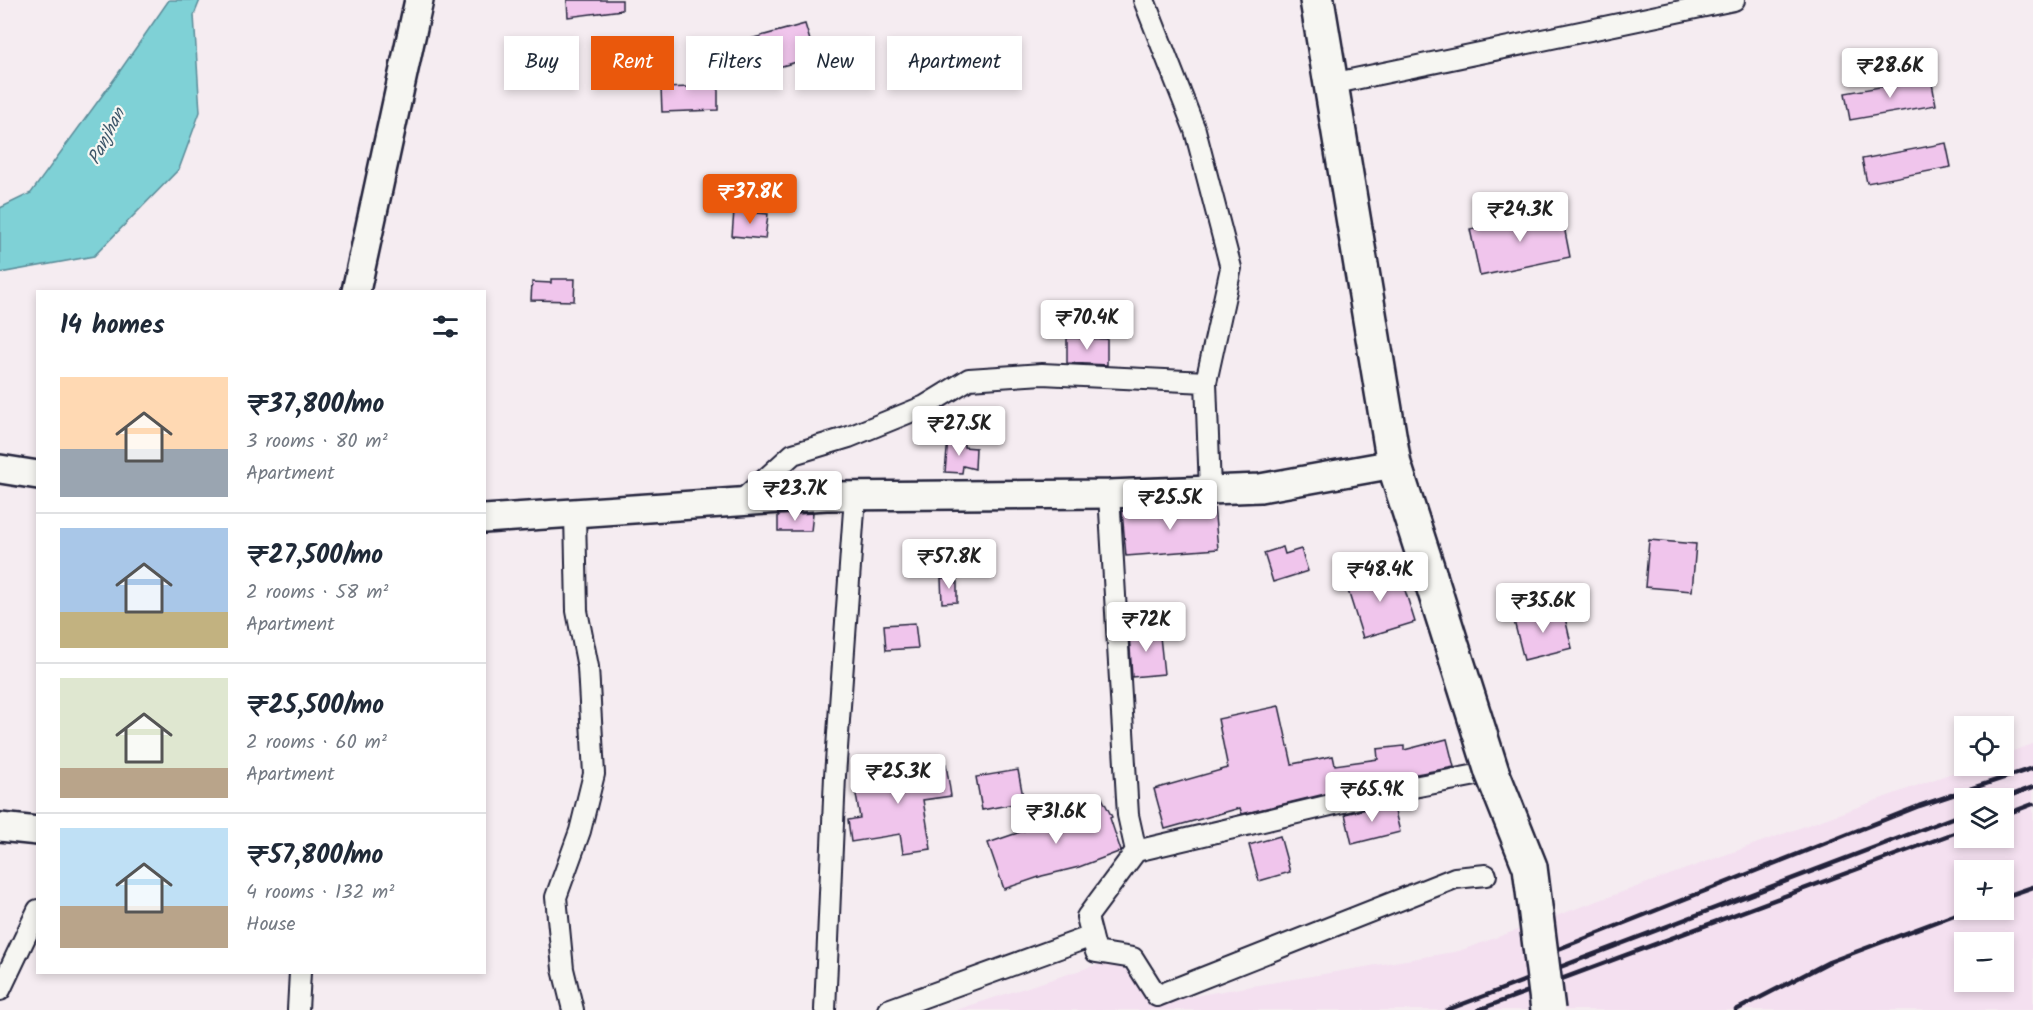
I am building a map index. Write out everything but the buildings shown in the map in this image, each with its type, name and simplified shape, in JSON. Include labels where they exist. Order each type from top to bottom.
[{"type":"highway","points":[[1317,0],[1394,464],[1492,772],[1530,867],[1548,1010]]},
{"type":"main road","points":[[356,290],[419,0]]},
{"type":"main road","points":[[486,519],[855,496],[1109,494],[1260,488],[1394,464]]},
{"type":"main road","points":[[0,469],[36,475]]},
{"type":"main road","points":[[0,827],[36,831]]},
{"type":"street","points":[[1143,0],[1195,130],[1232,268],[1206,382],[1210,490]]},
{"type":"street","points":[[1330,84],[1734,0]]},
{"type":"street","points":[[740,502],[793,454],[849,437],[925,406],[969,379],[1042,374],[1206,382]]},
{"type":"street","points":[[1109,494],[1128,815],[1136,851]]},
{"type":"street","points":[[825,1010],[835,776],[855,496]]},
{"type":"street","points":[[573,1010],[563,969],[556,897],[580,831],[594,774],[588,667],[577,611],[575,513]]},
{"type":"street","points":[[1486,875],[1455,878],[1157,996],[1133,958],[1096,952],[1087,918],[1136,851],[1377,794],[1492,772]]},
{"type":"street","points":[[0,990],[36,914]]},
{"type":"street","points":[[888,1010],[1092,936]]},
{"type":"street","points":[[298,1010],[300,974]]},
{"type":"shaded area","points":[[2033,744],[2033,1010],[956,1010],[1121,957],[1152,1003],[1459,951],[1954,772],[1954,776],[2014,776],[2014,751]]},
{"type":"water","name":"Panjhan","points":[[169,0],[200,0],[194,15],[200,112],[179,169],[94,256],[0,273],[0,208],[31,193]]},
{"type":"railway","points":[[1556,950],[1919,806],[2033,768]]},
{"type":"railway","points":[[2014,794],[2033,787]]},
{"type":"railway","points":[[2014,811],[2033,804]]},
{"type":"railway","points":[[1447,1010],[1954,817]]},
{"type":"railway","points":[[1478,1010],[1954,833]]},
{"type":"railway","points":[[2014,894],[2033,887]]},
{"type":"railway","points":[[1736,1010],[1829,962],[1954,915]]}]
